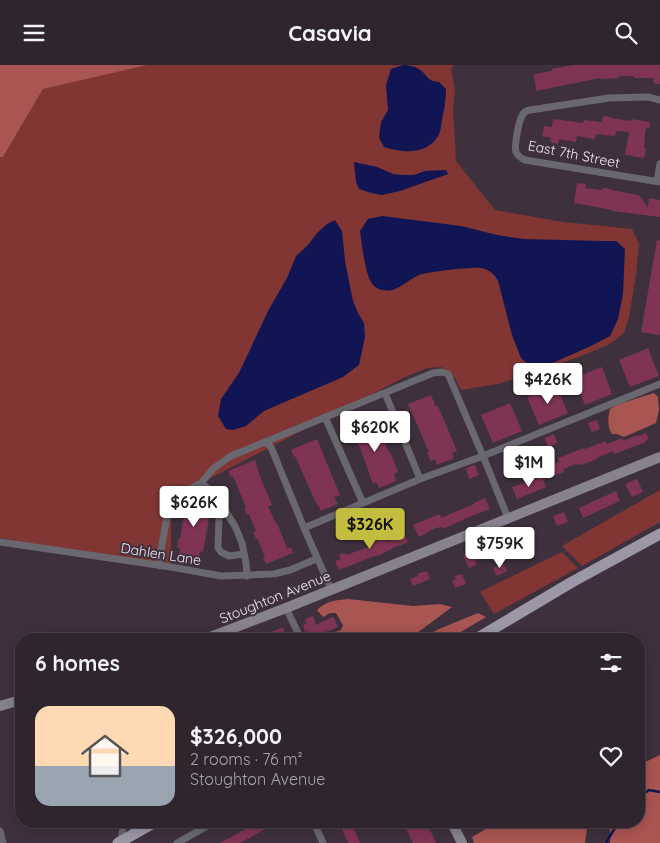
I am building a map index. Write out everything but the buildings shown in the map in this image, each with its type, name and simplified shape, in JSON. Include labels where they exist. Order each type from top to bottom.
[{"type":"main road","points":[[486,633],[660,533]]},
{"type":"main road","points":[[120,842],[145,828]]},
{"type":"street","name":"East 7th Street","points":[[660,100],[648,97],[609,98],[530,110],[525,112],[520,119],[516,147],[517,153],[525,160],[659,181],[660,164]]},
{"type":"street","points":[[160,566],[161,550],[171,502],[182,493],[201,483],[214,468],[231,456],[433,373],[442,372],[448,374],[508,518]]},
{"type":"street","points":[[304,528],[420,479],[483,456],[660,384]]},
{"type":"street","points":[[386,393],[420,479]]},
{"type":"street","points":[[325,417],[363,503]]},
{"type":"street","points":[[266,442],[271,447],[330,589]]},
{"type":"street","name":"Stoughton Avenue","points":[[221,633],[660,457]]},
{"type":"street","points":[[201,483],[213,492],[235,526],[242,543],[247,576]]},
{"type":"street","points":[[224,510],[219,517],[218,548],[229,556],[244,554]]},
{"type":"street","name":"Dahlen Lane","points":[[0,542],[221,576],[274,574],[290,570],[316,559]]},
{"type":"street","points":[[286,608],[298,633]]},
{"type":"street","points":[[0,706],[15,701]]},
{"type":"street","points":[[120,842],[123,828]]},
{"type":"street","points":[[177,843],[191,840],[207,828]]},
{"type":"street","points":[[316,828],[323,843]]},
{"type":"street","points":[[454,828],[462,843]]},
{"type":"street","points":[[0,831],[3,843]]},
{"type":"shaded area","points":[[0,65],[147,65],[43,89],[3,157],[0,157]]},
{"type":"shaded area","points":[[141,65],[454,65],[451,69],[455,89],[453,109],[456,161],[495,210],[563,222],[632,229],[639,244],[629,317],[624,333],[608,345],[576,358],[498,384],[461,390],[455,378],[441,367],[427,368],[403,378],[201,483],[171,502],[171,567],[0,538],[0,157],[3,157],[43,89]]},
{"type":"shaded area","points":[[403,65],[419,69],[429,79],[439,82],[446,89],[439,134],[428,147],[414,151],[384,147],[379,138],[381,122],[388,110],[386,85],[391,69]]},
{"type":"shaded area","points":[[354,162],[377,167],[393,174],[414,175],[425,171],[446,170],[448,174],[400,191],[382,195],[359,189],[356,182]]},
{"type":"shaded area","points":[[382,216],[461,226],[497,235],[524,239],[616,241],[625,249],[623,294],[618,319],[610,336],[548,365],[529,365],[521,358],[512,335],[498,281],[489,271],[476,268],[431,273],[419,275],[392,290],[378,289],[368,276],[360,231],[368,219]]},
{"type":"shaded area","points":[[335,220],[342,231],[345,261],[353,301],[364,323],[365,337],[359,365],[343,377],[264,411],[246,426],[233,430],[226,429],[218,416],[221,399],[239,373],[268,311],[287,278],[296,256],[317,233]]},
{"type":"shaded area","points":[[654,393],[658,397],[659,410],[656,423],[624,437],[612,434],[608,422],[610,409],[619,404]]},
{"type":"shaded area","points":[[660,490],[660,522],[582,566],[562,546]]},
{"type":"shaded area","points":[[562,552],[578,568],[494,614],[480,592]]},
{"type":"shaded area","points":[[348,599],[413,606],[440,604],[452,607],[417,633],[333,633],[341,630],[343,625],[336,613],[330,613],[323,617],[317,610],[335,601]]},
{"type":"shaded area","points":[[478,613],[486,617],[459,633],[431,633]]},
{"type":"shaded area","points":[[660,755],[660,843],[610,843],[610,828],[645,828],[645,762]]},
{"type":"shaded area","points":[[487,828],[587,828],[585,843],[474,843],[472,837]]},
{"type":"waterway","points":[[645,793],[649,790],[660,792]]},
{"type":"waterway","points":[[606,843],[615,828]]}]
